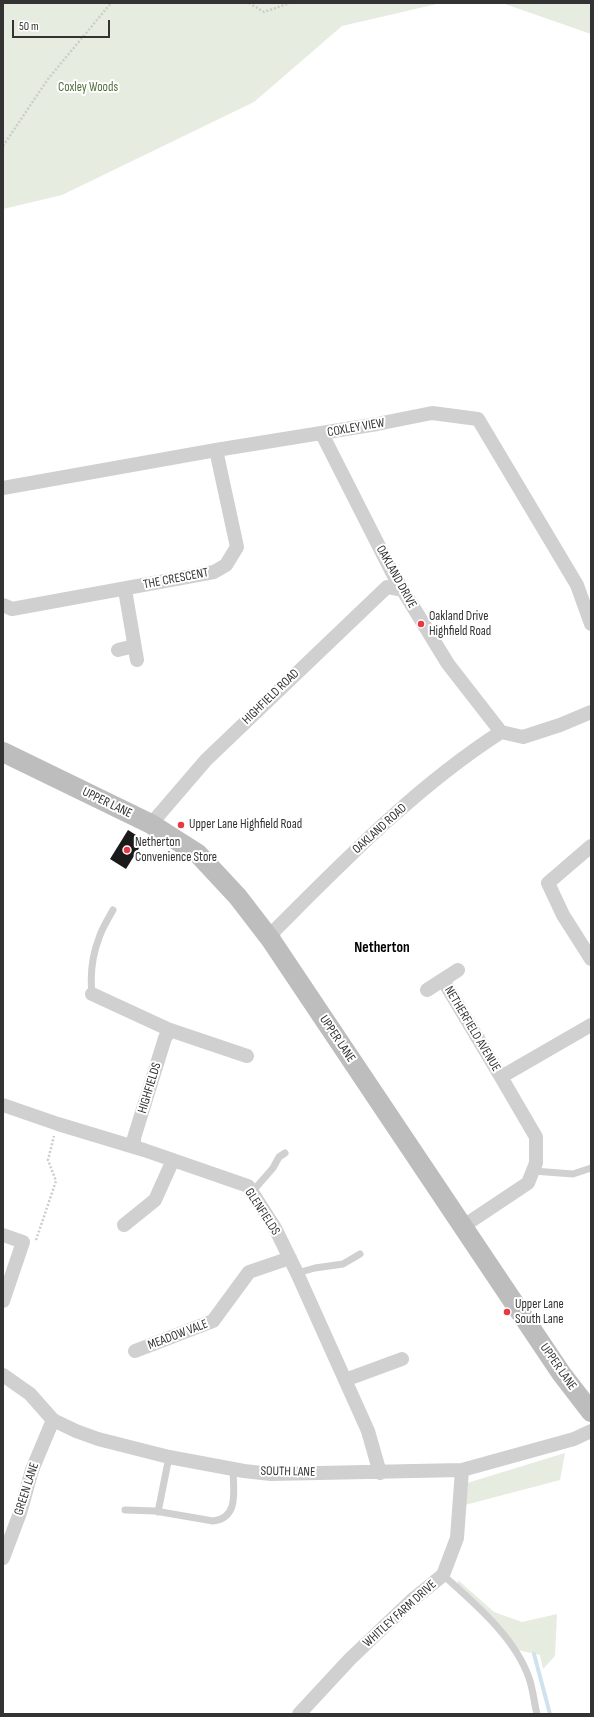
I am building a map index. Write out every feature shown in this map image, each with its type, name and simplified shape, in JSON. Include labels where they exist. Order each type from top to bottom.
[{"type":"main road","name":"UPPER LANE","points":[[3,752],[151,824],[198,854],[238,897],[271,940],[561,1374],[591,1412]]},
{"type":"street","name":"COXLEY VIEW","points":[[3,488],[216,450],[322,434],[432,413],[478,419],[577,585],[591,624]]},
{"type":"street","name":"OAKLAND DRIVE","points":[[322,434],[389,568],[402,590],[448,664],[501,732]]},
{"type":"street","name":"THE CRESCENT","points":[[3,605],[12,609],[125,590],[214,572],[226,565],[237,547],[216,450]]},
{"type":"street","name":"HIGHFIELD ROAD","points":[[151,824],[206,760],[387,587],[402,590]]},
{"type":"street","name":"THE CRESCENT","points":[[118,650],[136,653],[125,590]]},
{"type":"street","points":[[501,732],[523,737],[560,725],[591,712]]},
{"type":"street","name":"OAKLAND ROAD","points":[[271,940],[275,930],[358,847],[436,779],[473,750],[501,732]]},
{"type":"street","points":[[591,846],[548,883],[563,915],[591,959]]},
{"type":"street","name":"NETHERFIELD AVENUE","points":[[427,990],[458,970]]},
{"type":"street","name":"NETHERFIELD AVENUE","points":[[443,980],[536,1137],[536,1163],[528,1183],[462,1227]]},
{"type":"street","points":[[92,994],[170,1030],[247,1056]]},
{"type":"street","name":"NETHERFIELD AVENUE","points":[[501,1077],[591,1024]]},
{"type":"street","name":"HIGHFIELDS","points":[[134,1147],[134,1138],[165,1038],[170,1030]]},
{"type":"street","name":"GLENFIELDS","points":[[3,1105],[58,1124],[134,1147],[248,1186],[275,1228],[298,1273],[368,1431],[380,1473]]},
{"type":"street","points":[[124,1225],[155,1200],[173,1160]]},
{"type":"street","points":[[3,1235],[23,1242],[3,1301]]},
{"type":"street","name":"MEADOW VALE","points":[[135,1351],[213,1321],[249,1272],[290,1258]]},
{"type":"street","points":[[345,1380],[402,1359]]},
{"type":"street","name":"SOUTH LANE","points":[[3,1375],[30,1394],[53,1420],[76,1431],[98,1439],[169,1456],[233,1469],[271,1474],[380,1473],[462,1470],[574,1439],[591,1431]]},
{"type":"street","name":"GREEN LANE","points":[[3,1558],[20,1513],[32,1470],[53,1420]]},
{"type":"street","name":"WHITLEY FARM DRIVE","points":[[299,1714],[350,1659],[411,1601],[443,1575],[457,1538],[462,1470]]},
{"type":"lane","points":[[92,994],[91,981],[94,953],[99,936],[113,910]]},
{"type":"lane","points":[[252,1192],[273,1168],[279,1157],[285,1153]]},
{"type":"lane","points":[[533,1171],[573,1174],[591,1168]]},
{"type":"lane","points":[[298,1273],[314,1268],[343,1264],[360,1254]]},
{"type":"lane","points":[[158,1512],[169,1456]]},
{"type":"lane","points":[[125,1510],[158,1512],[213,1521],[221,1520],[232,1510],[233,1469]]},
{"type":"lane","points":[[443,1575],[484,1612],[517,1652],[529,1678],[537,1714]]},
{"type":"path","points":[[3,146],[48,79],[111,3]]},
{"type":"path","points":[[249,3],[264,12],[290,3]]},
{"type":"path","points":[[23,1242],[35,1244],[56,1181],[48,1160],[58,1124]]},
{"type":"green space","name":"Coxley Woods","points":[[3,3],[441,3],[342,26],[254,102],[62,195],[3,209]]},
{"type":"green space","points":[[502,3],[591,3],[591,34]]},
{"type":"green space","points":[[565,1453],[560,1480],[465,1505],[467,1483]]},
{"type":"green space","points":[[458,1580],[494,1612],[522,1622],[557,1614],[555,1656],[543,1669],[540,1655],[513,1649],[457,1587]]},
{"type":"building","name":"Netherton Convenience Store","points":[[128,830],[144,840],[126,869],[110,859]]},
{"type":"waterway","points":[[534,1654],[550,1714]]},
{"type":"place","name":"Oakland Drive Highfield Road","points":[[421,624]]},
{"type":"place","name":"Upper Lane Highfield Road","points":[[181,825]]},
{"type":"place","name":"Netherton Convenience Store","points":[[127,850]]},
{"type":"place","name":"Upper Lane South Lane","points":[[507,1312]]},
{"type":"district","name":"Netherton","points":[[382,948]]}]
